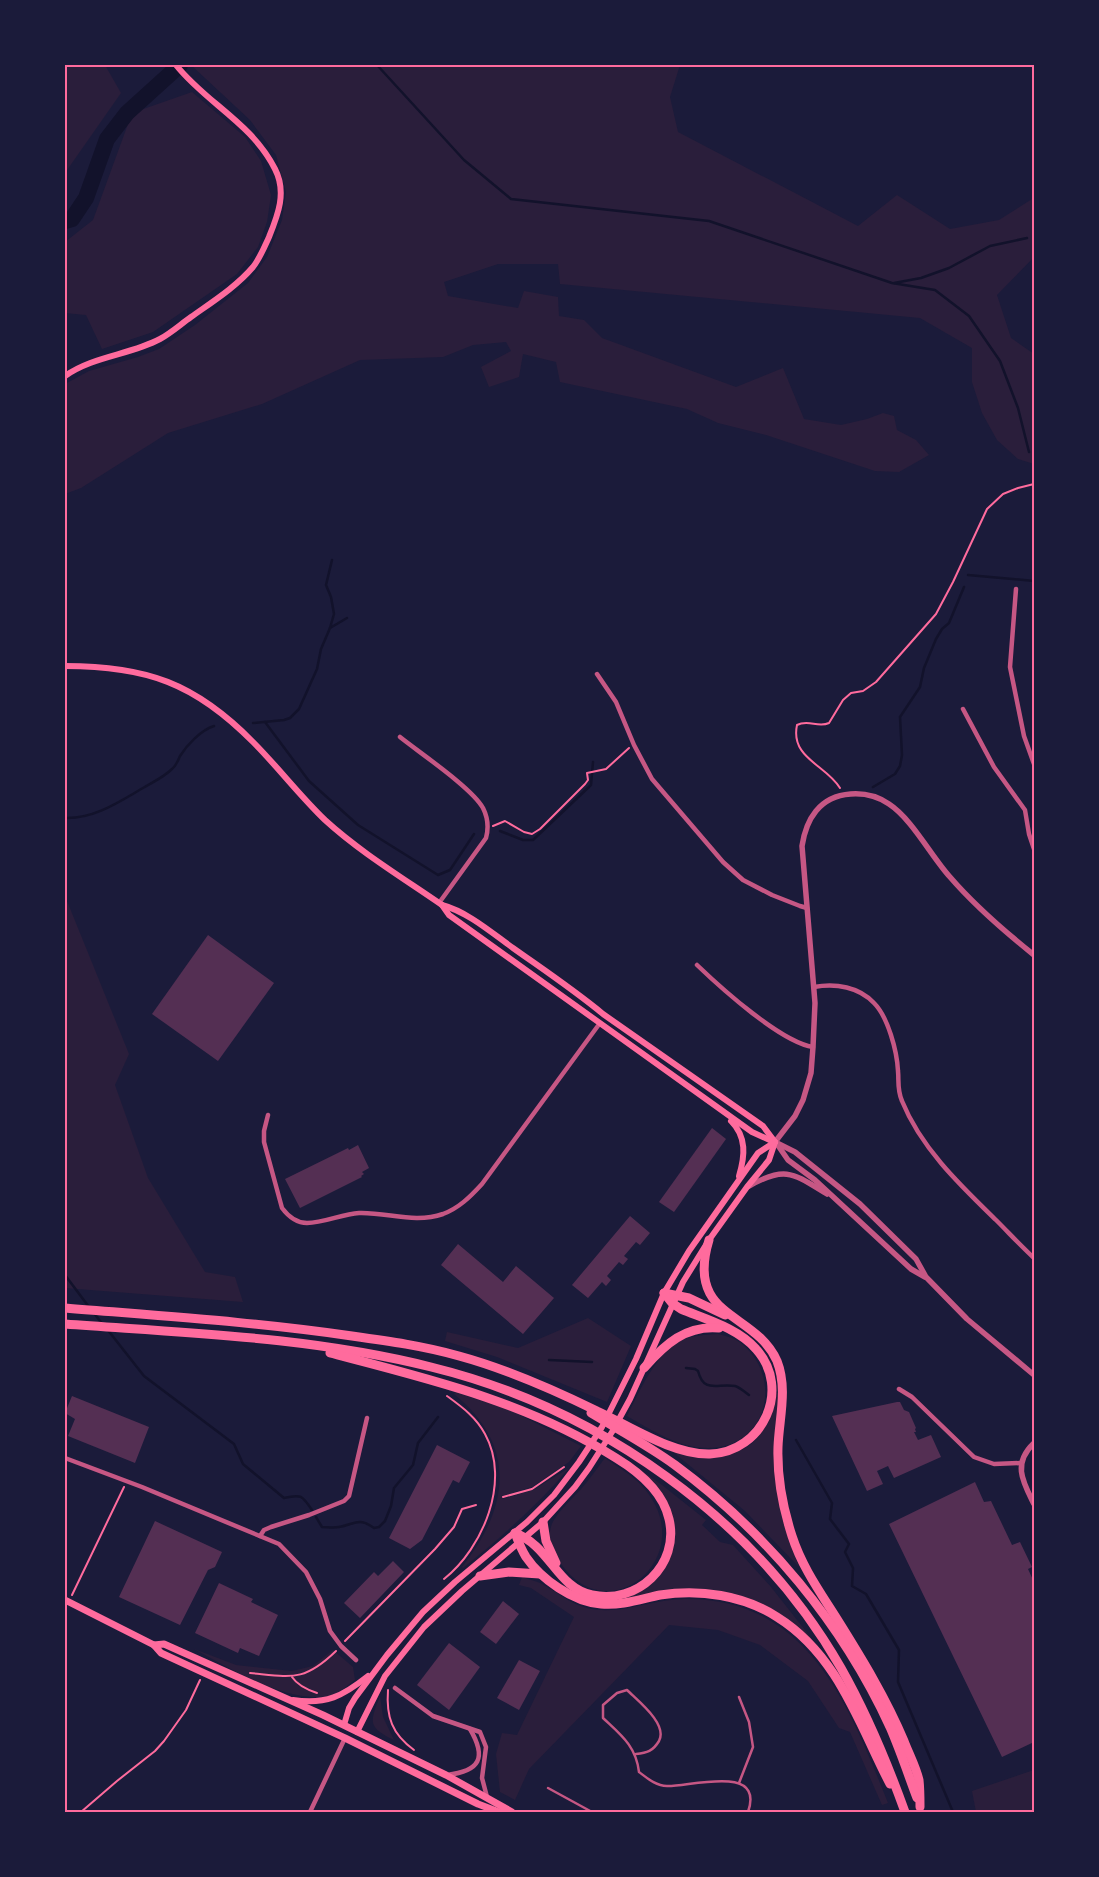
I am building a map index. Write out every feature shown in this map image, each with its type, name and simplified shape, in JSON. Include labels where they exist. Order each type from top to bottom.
[{"type":"highway","points":[[709,1240],[705,1264],[707,1285],[717,1304],[763,1341],[777,1362],[782,1379],[783,1390],[778,1447],[779,1479],[792,1536],[808,1573],[856,1649],[897,1724],[919,1780],[921,1809]]},
{"type":"highway","points":[[664,1293],[675,1298],[698,1301],[734,1319]]},
{"type":"highway","points":[[65,1308],[317,1330],[405,1344],[460,1356],[516,1375],[564,1395],[679,1450],[710,1454],[734,1448],[750,1439],[761,1426],[771,1404],[772,1387],[769,1369],[758,1351],[746,1339],[681,1309],[675,1298]]},
{"type":"highway","points":[[65,1324],[291,1343],[406,1361],[496,1386],[551,1408],[590,1428],[664,1476],[715,1517],[758,1558],[789,1593],[815,1628],[840,1667],[869,1720],[905,1812]]},
{"type":"highway","points":[[644,1368],[666,1344],[682,1334],[702,1328],[725,1328]]},
{"type":"highway","points":[[291,1343],[463,1388],[520,1409],[582,1438],[617,1458],[640,1475],[658,1495],[669,1520],[671,1535],[669,1551],[662,1566],[654,1576],[643,1586],[630,1593],[616,1596],[592,1595],[569,1584],[535,1543],[515,1533]]},
{"type":"highway","points":[[564,1395],[673,1463],[703,1486],[744,1522],[801,1584],[849,1652],[890,1726],[921,1809]]},
{"type":"highway","points":[[543,1522],[546,1541],[552,1557],[569,1584]]},
{"type":"highway","points":[[515,1533],[527,1558],[540,1574],[587,1602],[611,1605],[674,1594],[703,1593],[752,1604],[777,1617],[805,1639],[821,1656],[848,1696],[883,1771],[905,1812]]},
{"type":"highway","points":[[480,1576],[509,1572],[540,1574]]},
{"type":"main road","points":[[65,376],[84,365],[132,351],[160,338],[237,281],[253,267],[262,253],[277,217],[282,192],[279,179],[267,157],[244,126],[209,97],[176,65]]},
{"type":"main road","points":[[65,666],[136,671],[171,683],[207,702],[253,742],[334,828],[440,904],[449,915],[756,1135],[775,1142]]},
{"type":"main road","points":[[440,904],[455,908],[494,934],[603,1014],[763,1126],[775,1142]]},
{"type":"main road","points":[[600,1023],[603,1014]]},
{"type":"main road","points":[[718,1107],[736,1126],[742,1136],[744,1156],[738,1181]]},
{"type":"main road","points":[[345,1738],[344,1726],[349,1708],[375,1670],[424,1612],[454,1582],[515,1533],[554,1495],[579,1462],[602,1427],[636,1359],[664,1293],[689,1250],[758,1153],[775,1142]]},
{"type":"main road","points":[[345,1738],[357,1732],[386,1676],[410,1643],[442,1609],[543,1522],[575,1487],[589,1468],[630,1399],[675,1298],[709,1240],[769,1160],[775,1142]]},
{"type":"main road","points":[[65,1600],[154,1645],[161,1653],[345,1738],[478,1804],[499,1812]]},
{"type":"main road","points":[[154,1645],[164,1644],[292,1700],[447,1775],[512,1812]]},
{"type":"main road","points":[[292,1700],[308,1702],[340,1696],[375,1670]]},
{"type":"street","points":[[1016,589],[1010,666],[1024,736],[1034,764]]},
{"type":"street","points":[[597,674],[616,702],[634,745],[652,779],[723,862],[743,880],[779,898],[807,908]]},
{"type":"street","points":[[963,708],[994,767],[1025,810],[1028,834],[1034,849]]},
{"type":"street","points":[[400,737],[473,794],[482,806],[488,828],[486,838],[440,904]]},
{"type":"street","points":[[775,1142],[795,1116],[803,1100],[811,1073],[814,1048],[814,986],[802,855],[804,834],[808,822],[816,810],[829,800],[843,795],[866,794],[879,798],[894,808],[906,820],[949,876],[973,902],[1034,955]]},
{"type":"street","points":[[697,966],[731,997],[778,1032],[797,1043],[814,1048]]},
{"type":"street","points":[[814,986],[831,985],[851,988],[868,997],[875,1004],[888,1028],[896,1057],[897,1084],[901,1099],[918,1131],[954,1178],[1034,1258]]},
{"type":"street","points":[[268,1115],[264,1130],[264,1142],[279,1200],[287,1215],[293,1219],[306,1223],[361,1213],[406,1219],[435,1216],[461,1206],[482,1184],[600,1023]]},
{"type":"street","points":[[775,1142],[788,1160],[815,1180],[911,1269],[926,1277]]},
{"type":"street","points":[[775,1142],[795,1152],[860,1204],[916,1259],[926,1277],[966,1319],[1034,1375]]},
{"type":"street","points":[[747,1187],[773,1175],[797,1176],[839,1202]]},
{"type":"street","points":[[899,1389],[912,1397],[974,1457],[994,1464],[1021,1463]]},
{"type":"street","points":[[260,1536],[264,1530],[309,1515],[344,1501],[349,1496],[367,1418]]},
{"type":"street","points":[[1034,1443],[1021,1463],[1021,1474],[1034,1504]]},
{"type":"street","points":[[65,1458],[142,1487],[279,1544],[306,1572],[320,1600],[330,1631],[341,1646],[356,1660]]},
{"type":"street","points":[[395,1688],[433,1716],[480,1732],[486,1747],[482,1778],[487,1797]]},
{"type":"street","points":[[447,1775],[465,1772],[472,1768],[476,1762],[479,1748],[469,1728]]},
{"type":"street","points":[[310,1812],[345,1738]]},
{"type":"lane","points":[[636,1754],[646,1753],[655,1749],[661,1738],[661,1728],[627,1690],[617,1693],[603,1705],[603,1718],[636,1754],[639,1772],[651,1781],[666,1786],[723,1780],[739,1783],[748,1791],[752,1802],[748,1812]]},
{"type":"lane","points":[[739,1697],[749,1722],[753,1747],[739,1783]]},
{"type":"lane","points":[[548,1788],[592,1812]]},
{"type":"path","points":[[843,795],[836,782],[807,760],[803,754],[797,742],[795,732],[797,725],[802,722],[811,722],[818,725],[829,723],[843,700],[851,693],[863,691],[876,682],[936,614],[987,509],[1003,494],[1034,484]]},
{"type":"path","points":[[488,828],[505,821],[524,832],[532,834],[540,829],[585,784],[588,780],[587,773],[606,769],[626,750]]},
{"type":"path","points":[[444,1580],[459,1566],[474,1544],[486,1519],[492,1500],[496,1475],[486,1435],[475,1419],[447,1396]]},
{"type":"path","points":[[503,1497],[532,1489],[570,1463]]},
{"type":"path","points":[[72,1595],[124,1486]]},
{"type":"path","points":[[343,1643],[435,1549],[454,1527],[462,1509],[476,1505]]},
{"type":"path","points":[[250,1673],[292,1677],[312,1672],[338,1649]]},
{"type":"path","points":[[81,1812],[155,1751],[164,1741],[186,1710],[204,1672]]},
{"type":"path","points":[[292,1677],[295,1682],[305,1688],[321,1694]]},
{"type":"path","points":[[388,1689],[387,1706],[390,1721],[399,1736],[415,1751]]},
{"type":"shaded area","points":[[65,65],[105,65],[121,93],[65,173]]},
{"type":"shaded area","points":[[191,65],[680,65],[670,97],[678,132],[858,226],[897,195],[950,229],[999,220],[1032,199],[1034,200],[1034,257],[997,295],[1011,338],[1034,354],[1034,464],[1018,459],[997,440],[982,413],[972,382],[972,348],[920,318],[560,284],[558,264],[498,264],[444,282],[448,296],[518,308],[524,291],[558,297],[559,316],[584,320],[602,338],[736,387],[783,368],[804,419],[841,425],[883,413],[894,416],[897,430],[916,440],[929,455],[899,472],[875,471],[766,435],[718,423],[687,409],[560,382],[556,362],[523,354],[519,377],[489,387],[481,367],[511,351],[506,342],[473,345],[443,357],[360,360],[262,404],[168,433],[81,488],[65,494],[65,384],[89,371],[159,349],[195,325],[248,283],[267,257],[282,220],[286,192],[276,155],[250,120]]},
{"type":"shaded area","points":[[192,92],[245,137],[261,161],[271,195],[267,222],[258,247],[237,274],[153,332],[102,349],[86,315],[65,313],[65,242],[93,220],[132,113]]},
{"type":"shaded area","points":[[65,896],[129,1054],[115,1085],[148,1178],[205,1272],[235,1277],[243,1302],[65,1288]]},
{"type":"shaded area","points":[[588,1318],[631,1346],[607,1402],[497,1357],[445,1341],[447,1332],[518,1348]]},
{"type":"shaded area","points":[[718,1334],[740,1342],[755,1359],[763,1375],[765,1392],[763,1409],[756,1424],[744,1437],[728,1445],[708,1448],[697,1447],[676,1442],[627,1416],[655,1365],[671,1348],[680,1341],[689,1338]]},
{"type":"shaded area","points":[[455,1392],[512,1411],[581,1446],[569,1462],[532,1487],[502,1496],[503,1499],[533,1490],[569,1468],[518,1521],[463,1568],[490,1522],[497,1500],[500,1478],[497,1456],[489,1435],[475,1414],[454,1394]]},
{"type":"shaded area","points":[[776,1393],[778,1393],[774,1447],[779,1504],[788,1539],[799,1567],[745,1511],[673,1452],[736,1451],[744,1448],[752,1443],[764,1428],[772,1410]]},
{"type":"shaded area","points":[[605,1458],[641,1485],[658,1511],[662,1536],[656,1559],[642,1577],[624,1588],[602,1591],[580,1583],[560,1562],[550,1540],[550,1531],[556,1517],[585,1485]]},
{"type":"shaded area","points":[[637,1467],[706,1520],[702,1525],[720,1542],[733,1545],[771,1587],[812,1639],[809,1640],[793,1624],[716,1592],[625,1599],[642,1590],[660,1573],[670,1519]]},
{"type":"shaded area","points":[[522,1577],[540,1583],[581,1606],[599,1610],[624,1609],[685,1599],[728,1604],[764,1617],[793,1638],[818,1664],[839,1696],[857,1730],[888,1803],[882,1805],[850,1732],[839,1728],[808,1681],[760,1645],[718,1630],[669,1625],[529,1769],[515,1800],[500,1792],[496,1754],[502,1733],[517,1735],[574,1617],[531,1588],[519,1585]]},
{"type":"shaded area","points":[[194,1649],[236,1665],[292,1671],[313,1666],[333,1650],[353,1667],[355,1680],[329,1696],[295,1695],[259,1683]]},
{"type":"shaded area","points":[[380,1696],[383,1717],[394,1740],[379,1731],[373,1723],[374,1712]]},
{"type":"shaded area","points":[[1034,1770],[1034,1812],[976,1812],[972,1791]]},
{"type":"building","points":[[208,935],[274,983],[218,1061],[152,1014]]},
{"type":"building","points":[[712,1128],[726,1139],[674,1212],[659,1202]]},
{"type":"building","points":[[358,1145],[369,1168],[362,1172],[364,1174],[362,1177],[300,1208],[285,1179],[348,1148],[349,1150]]},
{"type":"building","points":[[630,1216],[650,1233],[640,1245],[636,1242],[624,1256],[628,1259],[623,1265],[619,1262],[607,1276],[611,1280],[606,1286],[602,1282],[588,1298],[572,1285]]},
{"type":"building","points":[[458,1244],[503,1282],[516,1266],[554,1298],[523,1334],[441,1265]]},
{"type":"building","points":[[72,1396],[149,1427],[135,1463],[68,1436],[75,1419],[65,1413]]},
{"type":"building","points":[[900,1402],[904,1410],[909,1412],[916,1428],[916,1432],[914,1432],[918,1440],[931,1435],[941,1457],[894,1478],[888,1466],[877,1471],[883,1484],[867,1491],[832,1416]]},
{"type":"building","points":[[437,1445],[470,1462],[459,1483],[453,1480],[422,1540],[410,1549],[389,1538]]},
{"type":"building","points":[[975,1482],[984,1502],[991,1501],[1012,1545],[1020,1542],[1032,1567],[1028,1569],[1034,1582],[1034,1742],[1002,1757],[889,1524]]},
{"type":"building","points":[[155,1521],[222,1552],[215,1567],[208,1570],[180,1625],[119,1597]]},
{"type":"building","points":[[393,1561],[404,1572],[360,1618],[344,1603],[374,1572],[378,1576]]},
{"type":"building","points":[[219,1583],[253,1599],[251,1602],[278,1615],[259,1656],[240,1648],[238,1653],[195,1633]]},
{"type":"building","points":[[503,1601],[519,1614],[496,1644],[480,1632]]},
{"type":"building","points":[[449,1643],[480,1667],[449,1710],[417,1685]]},
{"type":"building","points":[[519,1660],[540,1671],[519,1710],[497,1698]]},
{"type":"waterway","points":[[65,221],[72,219],[86,198],[107,139],[127,113],[180,65]]},
{"type":"waterway","points":[[377,65],[464,160],[511,199],[709,221],[892,283],[935,290],[969,316],[1000,361],[1018,408],[1029,452]]},
{"type":"waterway","points":[[894,283],[921,278],[949,268],[990,246],[1027,238]]},
{"type":"waterway","points":[[253,723],[284,720],[290,718],[299,709],[317,669],[321,649],[334,614],[331,597],[326,585],[332,560]]},
{"type":"waterway","points":[[968,575],[1034,581]]},
{"type":"waterway","points":[[873,787],[895,774],[900,766],[902,755],[900,717],[920,687],[924,668],[936,639],[942,629],[949,623],[964,587]]},
{"type":"waterway","points":[[330,628],[347,618]]},
{"type":"waterway","points":[[265,722],[309,781],[358,825],[438,875],[450,870],[474,834]]},
{"type":"waterway","points":[[65,818],[86,816],[106,809],[158,779],[175,766],[180,756],[195,738],[214,726]]},
{"type":"waterway","points":[[500,831],[523,840],[533,840],[591,785],[593,762]]},
{"type":"waterway","points":[[65,1275],[89,1307]]},
{"type":"waterway","points":[[94,1313],[103,1325]]},
{"type":"waterway","points":[[107,1329],[144,1376],[234,1444],[243,1464],[284,1498],[301,1497],[312,1510]]},
{"type":"waterway","points":[[549,1360],[592,1362]]},
{"type":"waterway","points":[[686,1368],[698,1371],[704,1383],[708,1385],[735,1386],[749,1395]]},
{"type":"waterway","points":[[316,1517],[322,1527],[339,1527],[356,1522],[364,1522],[374,1528],[379,1527],[385,1521],[391,1506],[394,1488],[413,1465],[418,1443],[438,1417]]},
{"type":"waterway","points":[[796,1440],[832,1503],[830,1519],[849,1544],[845,1552],[853,1568],[852,1586],[866,1594],[899,1650],[898,1682],[953,1812]]}]
